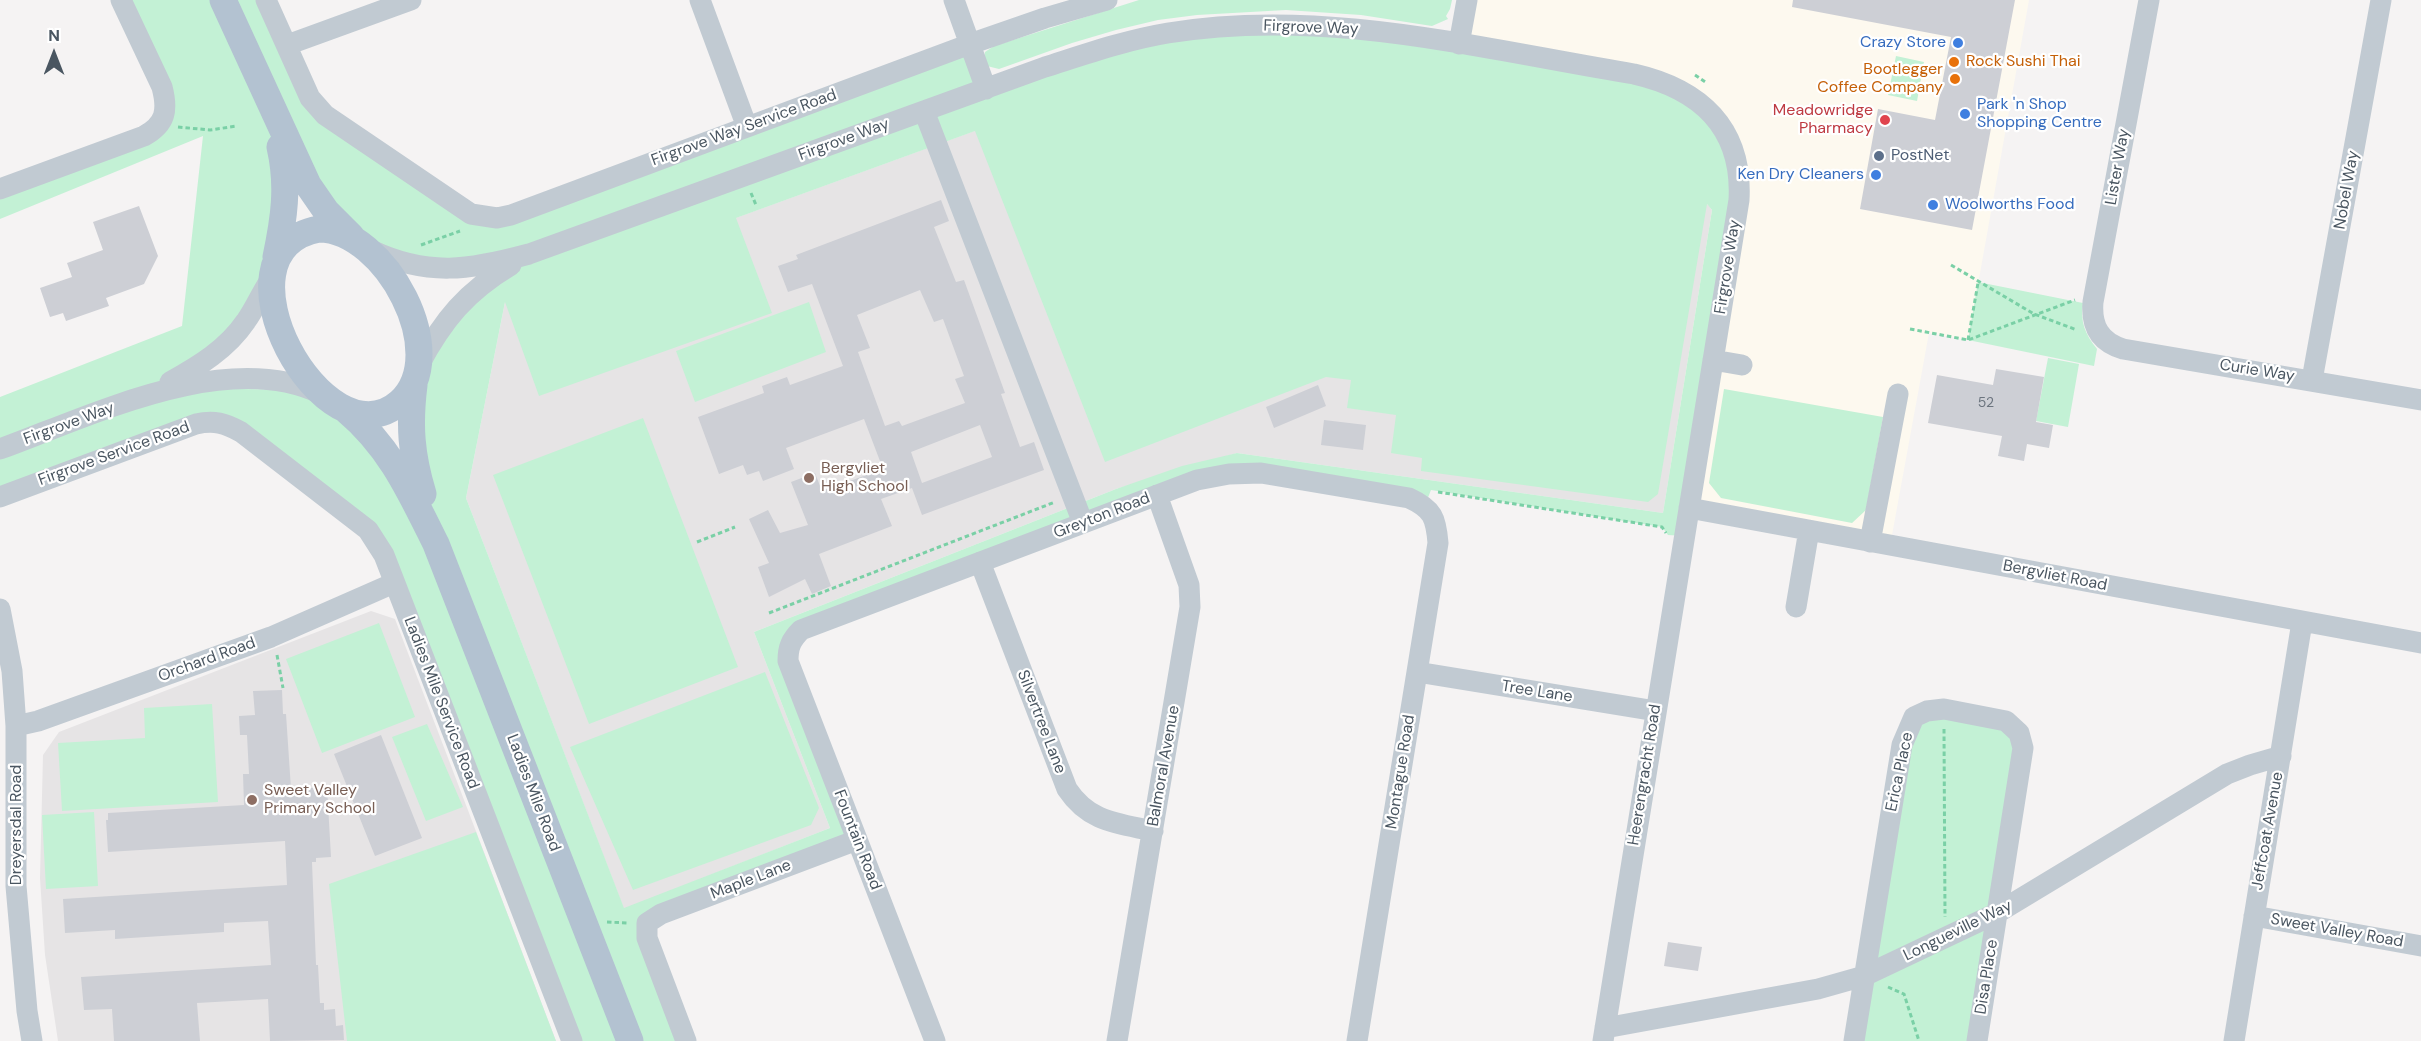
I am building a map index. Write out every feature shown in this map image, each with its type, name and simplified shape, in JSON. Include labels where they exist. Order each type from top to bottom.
[{"type":"main road","points":[[223,0],[269,99],[313,194],[326,211],[384,265],[403,296],[416,334],[417,375],[406,396],[387,411],[360,414],[335,403],[303,374],[286,342],[275,309],[273,271],[286,208],[286,189],[284,165],[269,99]]},
{"type":"main road","points":[[273,271],[285,244],[304,232],[328,229],[361,243]]},
{"type":"main road","name":"Ladies Mile Road","points":[[417,375],[410,419],[412,453],[436,544]]},
{"type":"main road","name":"Ladies Mile Road","points":[[335,403],[367,429],[386,450],[436,544],[630,1041]]},
{"type":"street","points":[[0,189],[144,136],[162,123],[166,113],[166,102],[162,87],[121,0]]},
{"type":"street","points":[[267,0],[316,106],[325,115],[471,214],[483,217]]},
{"type":"street","points":[[288,45],[411,0]]},
{"type":"street","points":[[700,0],[747,127]]},
{"type":"street","points":[[954,0],[986,89]]},
{"type":"street","name":"Firgrove Way Service Road","points":[[483,217],[496,218],[511,215],[970,44],[1045,18],[1107,0]]},
{"type":"street","points":[[1459,44],[1467,0]]},
{"type":"street","name":"Lister Way","points":[[2098,333],[2092,311],[2093,302],[2149,0]]},
{"type":"street","name":"Nobel Way","points":[[2312,380],[2381,0]]},
{"type":"street","name":"Firgrove Way","points":[[361,243],[403,263],[447,270],[479,267],[529,254],[1102,48],[1168,33],[1234,26],[1289,24],[1361,29],[1654,79],[1680,88],[1712,115],[1731,146],[1740,185],[1736,226],[1689,508]]},
{"type":"street","points":[[924,111],[1083,523]]},
{"type":"street","name":"Firgrove Way","points":[[417,375],[445,321],[463,300],[483,283],[529,254]]},
{"type":"street","name":"Firgrove Way","points":[[137,399],[193,369],[223,347],[247,321],[273,271]]},
{"type":"street","name":"Curie Way","points":[[2098,333],[2107,342],[2123,349],[2421,399]]},
{"type":"street","points":[[1713,360],[1742,365]]},
{"type":"street","name":"Firgrove Way","points":[[0,449],[137,399],[193,384],[248,379],[291,384],[335,403]]},
{"type":"street","points":[[1870,542],[1898,394]]},
{"type":"street","name":"Firgrove Service Road","points":[[0,497],[196,424],[213,421],[229,425]]},
{"type":"street","name":"Ladies Mile Service Road","points":[[229,425],[368,530],[384,555],[572,1041]]},
{"type":"street","name":"Greyton Road","points":[[793,638],[801,630],[1197,480],[1229,474],[1261,473],[1409,498],[1427,498]]},
{"type":"street","name":"Balmoral Avenue","points":[[1117,1041],[1190,607],[1189,585],[1157,495]]},
{"type":"street","name":"Montague Road","points":[[1357,1041],[1438,543],[1436,522],[1427,498]]},
{"type":"street","name":"Bergvliet Road","points":[[1689,508],[2421,643]]},
{"type":"street","name":"Heerengracht Road","points":[[1604,1034],[1689,508]]},
{"type":"street","points":[[1796,607],[1809,530]]},
{"type":"street","name":"Silvertree Lane","points":[[980,562],[1066,789],[1076,803],[1090,814],[1107,821],[1153,831]]},
{"type":"street","name":"Orchard Road","points":[[16,726],[38,721],[271,636],[394,584]]},
{"type":"street","name":"Dreyersdal Road","points":[[0,609],[12,671],[16,726],[16,886],[32,1041]]},
{"type":"street","name":"Jeffcoat Avenue","points":[[2234,1041],[2302,622]]},
{"type":"street","name":"Fountain Road","points":[[793,638],[788,649],[788,661],[935,1041]]},
{"type":"street","name":"Tree Lane","points":[[1417,672],[1656,711]]},
{"type":"street","name":"Erica Place","points":[[1864,976],[1902,745],[1914,717],[1927,711],[1944,709],[2006,721],[2019,733],[2023,748],[1997,913]]},
{"type":"street","name":"Longueville Way","points":[[1604,1034],[1818,990],[1864,976],[1997,913],[2212,783],[2250,765],[2281,756]]},
{"type":"street","name":"Maple Lane","points":[[647,923],[661,914],[857,840]]},
{"type":"street","name":"Disa Place","points":[[1977,1041],[1997,913]]},
{"type":"street","name":"Sweet Valley Road","points":[[2254,916],[2421,946]]},
{"type":"street","points":[[647,923],[647,938],[686,1041]]},
{"type":"street","points":[[1854,1041],[1864,976]]},
{"type":"path","points":[[1694,74],[1711,86]]},
{"type":"path","points":[[162,123],[210,130],[237,126]]},
{"type":"path","points":[[750,191],[756,205]]},
{"type":"path","points":[[420,246],[470,227],[483,217]]},
{"type":"path","points":[[1951,265],[2034,314],[2076,330]]},
{"type":"path","points":[[1968,340],[1978,282]]},
{"type":"path","points":[[1910,329],[1968,340],[2077,299]]},
{"type":"path","points":[[769,614],[1072,496]]},
{"type":"path","points":[[1427,498],[1662,527],[1668,535]]},
{"type":"path","points":[[697,542],[735,527]]},
{"type":"path","points":[[271,636],[283,688]]},
{"type":"path","points":[[1944,709],[1945,938]]},
{"type":"path","points":[[599,922],[647,923]]},
{"type":"path","points":[[1864,976],[1904,994],[1919,1041]]},
{"type":"shaded area","points":[[1467,0],[2029,0],[1968,340],[1929,333],[1890,546],[1689,508],[1459,44]]},
{"type":"shaded area","name":"Bergvliet High School","points":[[1128,75],[1632,110],[1712,210],[1663,513],[1237,453],[1116,489],[754,632],[830,828],[624,909],[466,498],[505,302]]},
{"type":"shaded area","name":"Sweet Valley Primary School","points":[[371,611],[395,619],[556,1041],[58,1041],[45,955],[40,878],[43,755],[59,732]]},
{"type":"green space","points":[[121,0],[266,0],[310,98],[483,217],[970,44],[986,89],[1102,48],[1289,24],[1680,89],[1736,158],[1684,536],[1668,535],[1662,527],[1431,490],[1425,505],[1229,474],[801,630],[788,649],[857,840],[647,923],[686,1041],[572,1041],[384,555],[221,422],[0,497],[0,397],[182,326],[203,136],[0,219],[0,189],[144,136],[166,113]],"holes":[[[975,131],[1105,462],[1326,377],[1351,380],[1347,408],[1396,415],[1391,453],[1422,458],[1421,471],[1648,502],[1658,494],[1707,204],[1712,210],[1663,513],[1237,453],[1182,466],[1116,489],[754,632],[830,828],[624,908],[466,498],[505,302],[539,396],[772,313],[736,218]],[[284,165],[389,259],[494,264],[414,385],[399,471],[312,390],[175,388],[265,286]]]},
{"type":"green space","points":[[1139,0],[1452,0],[1446,16],[1448,19],[1432,26],[1361,15],[1286,10],[1197,15],[1158,20],[1116,30],[999,69],[987,66],[985,52],[994,46]]},
{"type":"green space","points":[[1896,56],[1924,62],[1917,101],[1888,95]]},
{"type":"green space","points":[[1978,282],[2083,303],[2084,328],[2097,349],[2094,366],[1968,340]]},
{"type":"green space","points":[[809,302],[826,352],[695,402],[676,351]]},
{"type":"green space","points":[[2048,358],[2079,364],[2068,427],[2036,421]]},
{"type":"green space","points":[[1724,389],[1883,417],[1866,510],[1852,523],[1721,498],[1709,483]]},
{"type":"green space","points":[[643,418],[738,667],[589,724],[493,475]]},
{"type":"green space","points":[[379,623],[415,717],[322,753],[286,659]]},
{"type":"green space","points":[[765,672],[819,808],[811,825],[633,890],[570,747]]},
{"type":"green space","points":[[212,704],[218,802],[62,811],[58,743],[145,738],[144,708]]},
{"type":"green space","points":[[1927,711],[2019,733],[1977,1041],[1854,1041],[1902,745]]},
{"type":"green space","points":[[427,724],[463,807],[426,821],[392,737]]},
{"type":"green space","points":[[94,812],[98,886],[46,889],[42,815]]},
{"type":"green space","points":[[476,832],[556,1041],[347,1041],[329,884]]},
{"type":"building","name":"Park 'n Shop Shopping Centre","points":[[1793,0],[2015,0],[1972,230],[1860,209],[1878,109],[1935,120],[1951,37],[1792,7]]},
{"type":"building","points":[[941,200],[949,221],[934,227],[956,282],[964,280],[1005,393],[1001,394],[1020,447],[1034,442],[1044,470],[922,515],[912,488],[881,499],[892,526],[819,554],[831,586],[812,594],[805,579],[769,597],[758,567],[769,563],[749,519],[768,510],[780,533],[808,525],[791,482],[815,473],[822,491],[883,469],[864,419],[786,448],[794,469],[763,481],[759,471],[747,475],[743,465],[719,474],[698,417],[764,393],[762,386],[787,377],[790,385],[843,366],[812,284],[788,292],[778,266],[798,259],[796,255]],"holes":[[[920,290],[934,322],[943,319],[964,376],[955,379],[965,403],[902,426],[899,421],[885,426],[858,352],[870,348],[857,315]],[[980,425],[992,457],[922,483],[911,452]]]},
{"type":"building","points":[[139,206],[158,256],[144,284],[106,298],[109,306],[66,321],[63,313],[50,317],[40,288],[72,277],[67,263],[103,250],[93,222]]},
{"type":"building","points":[[1996,369],[2044,377],[2036,422],[2053,425],[2049,448],[2027,444],[2024,461],[1998,456],[2002,436],[1928,423],[1937,375],[1993,385]]},
{"type":"building","points":[[1318,385],[1326,406],[1274,428],[1266,407]]},
{"type":"building","points":[[1324,420],[1366,425],[1363,450],[1321,445]]},
{"type":"building","points":[[282,690],[283,714],[286,714],[291,789],[327,787],[331,857],[316,858],[316,862],[312,862],[316,965],[318,965],[320,1003],[324,1003],[324,1010],[335,1009],[336,1026],[343,1025],[344,1040],[270,1041],[268,999],[197,1003],[200,1041],[114,1041],[112,1009],[84,1010],[81,977],[271,965],[268,921],[224,923],[224,932],[115,939],[115,930],[65,933],[63,899],[287,885],[285,841],[108,852],[106,820],[108,820],[108,813],[244,805],[243,774],[249,774],[247,735],[240,735],[239,716],[255,715],[253,691]]},
{"type":"building","points":[[381,735],[422,838],[375,856],[334,754]]},
{"type":"building","points":[[1668,942],[1702,947],[1698,971],[1664,966]]},
{"type":"place","name":"Crazy Store","points":[[1958,43]]},
{"type":"place","name":"Rock Sushi Thai","points":[[1954,62]]},
{"type":"place","name":"Bootlegger Coffee Company","points":[[1955,79]]},
{"type":"place","name":"Park 'n Shop Shopping Centre","points":[[1965,114]]},
{"type":"place","name":"Meadowridge Pharmacy","points":[[1885,120]]},
{"type":"place","name":"PostNet","points":[[1879,156]]},
{"type":"place","name":"Ken Dry Cleaners","points":[[1876,175]]},
{"type":"place","name":"Woolworths Food","points":[[1933,205]]},
{"type":"place","name":"Bergvliet High School","points":[[809,478]]},
{"type":"place","name":"Sweet Valley Primary School","points":[[252,800]]}]
